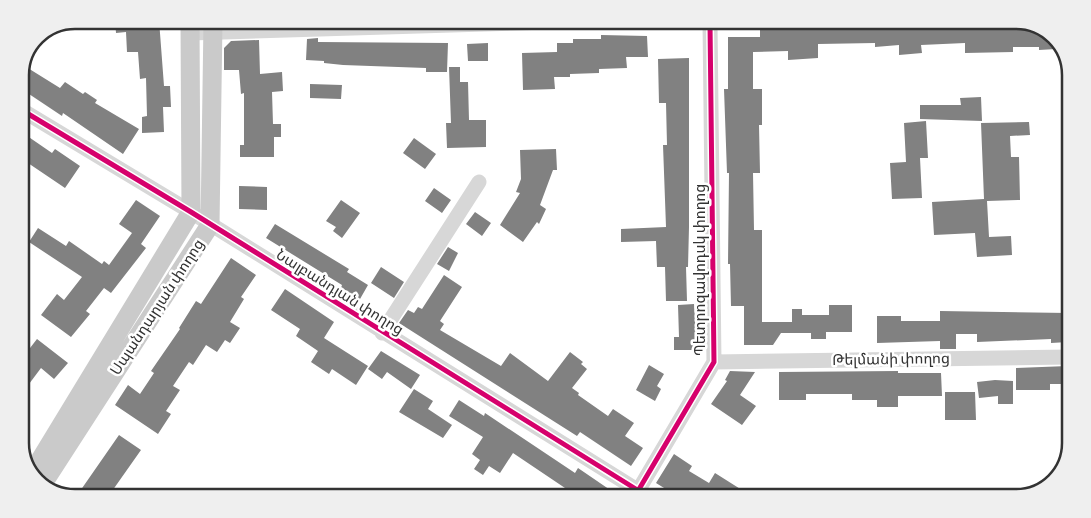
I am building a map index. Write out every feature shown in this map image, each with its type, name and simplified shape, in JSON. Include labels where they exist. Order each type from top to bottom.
[{"type":"main road","points":[[190,29],[190,212]]},
{"type":"main road","name":"Սպանդարյան փողոց","points":[[46,479],[210,225],[213,29]]},
{"type":"main road","name":"Սպանդարյան փողոց","points":[[36,467],[190,212]]},
{"type":"street","name":"Պետրոզավոդսկ փողոց","points":[[643,489],[714,362],[710,29]]},
{"type":"street","name":"Նալբանդյան փողոց","points":[[29,114],[190,212],[632,489]]},
{"type":"street","points":[[382,332],[479,182]]},
{"type":"street","name":"Թելմանի փողոց","points":[[714,362],[1062,357]]},
{"type":"building","points":[[116,29],[160,29],[164,86],[170,86],[171,107],[163,107],[164,132],[142,133],[142,117],[147,116],[146,78],[140,79],[138,52],[127,52],[126,32],[116,33]]},
{"type":"building","points":[[1016,29],[1034,32],[1049,42],[1054,49],[1039,50],[1039,47],[1013,47],[1013,52],[965,53],[965,43],[921,45],[922,53],[899,55],[899,45],[875,47],[875,43],[818,44],[818,58],[788,60],[788,51],[753,52],[753,89],[762,89],[762,125],[759,125],[760,173],[753,173],[754,230],[762,230],[762,322],[792,322],[792,309],[802,309],[802,315],[829,315],[829,305],[852,305],[852,332],[826,332],[826,339],[811,339],[811,333],[781,333],[773,345],[744,345],[744,306],[731,306],[730,264],[728,264],[729,173],[727,173],[724,89],[728,89],[728,37],[760,37],[760,30]]},
{"type":"building","points":[[601,35],[647,36],[648,57],[626,57],[627,68],[599,69],[599,73],[570,74],[570,77],[554,77],[555,89],[523,90],[522,53],[557,52],[557,43],[573,43],[573,39],[601,39]]},
{"type":"building","points":[[318,38],[318,42],[448,43],[447,72],[426,72],[426,68],[343,65],[306,60],[307,39]]},
{"type":"building","points":[[259,40],[260,74],[282,72],[283,91],[272,92],[273,124],[281,124],[281,137],[274,137],[274,157],[240,157],[240,145],[244,145],[244,93],[241,94],[239,70],[224,70],[224,48],[231,41]]},
{"type":"building","points":[[488,43],[488,61],[468,61],[467,44]]},
{"type":"building","points":[[689,58],[687,301],[666,301],[665,267],[657,267],[656,241],[621,242],[621,229],[666,227],[663,145],[667,145],[666,103],[659,103],[658,59]]},
{"type":"building","points":[[449,67],[460,67],[460,82],[468,82],[469,120],[486,120],[486,147],[447,148],[446,123],[451,123]]},
{"type":"building","points":[[29,69],[60,88],[65,82],[83,94],[85,92],[97,100],[95,103],[139,129],[123,154],[63,113],[62,116],[29,94]]},
{"type":"building","points":[[310,84],[342,85],[341,99],[310,98]]},
{"type":"building","points":[[981,97],[982,121],[920,119],[920,105],[961,105],[960,98]]},
{"type":"building","points":[[926,121],[928,158],[920,158],[922,198],[892,199],[890,163],[906,162],[904,123]]},
{"type":"building","points":[[1029,122],[1030,135],[1010,136],[1011,157],[1019,157],[1020,200],[987,201],[989,237],[1011,236],[1012,255],[977,257],[975,233],[934,235],[932,202],[984,199],[981,123]]},
{"type":"building","points":[[29,137],[52,153],[55,149],[80,166],[65,188],[29,164]]},
{"type":"building","points":[[414,138],[436,154],[425,169],[403,153]]},
{"type":"building","points":[[556,149],[557,170],[553,170],[540,205],[546,209],[539,224],[537,222],[523,242],[500,225],[520,193],[516,192],[521,179],[520,150]]},
{"type":"building","points":[[239,186],[267,187],[267,210],[239,209]]},
{"type":"building","points":[[434,188],[451,200],[442,213],[425,201]]},
{"type":"building","points":[[136,200],[160,216],[141,244],[146,248],[111,293],[104,288],[86,311],[90,314],[71,337],[41,315],[57,294],[64,300],[82,277],[29,242],[38,228],[66,246],[69,241],[102,264],[104,261],[109,265],[132,233],[119,224]]},
{"type":"building","points":[[341,200],[360,213],[342,238],[333,231],[336,227],[326,221]]},
{"type":"building","points":[[475,212],[491,223],[482,236],[466,224]]},
{"type":"building","points":[[275,224],[349,269],[347,272],[368,285],[360,299],[341,288],[342,285],[266,238]]},
{"type":"building","points":[[448,247],[458,253],[449,271],[437,264]]},
{"type":"building","points":[[231,258],[256,275],[241,297],[244,299],[230,322],[240,328],[230,343],[225,340],[217,352],[206,345],[193,365],[189,362],[173,386],[180,390],[166,411],[171,414],[158,434],[115,405],[128,385],[140,394],[154,373],[151,371],[180,329],[196,301],[201,304]]},
{"type":"building","points":[[381,267],[404,282],[394,298],[371,283]]},
{"type":"building","points":[[444,275],[462,287],[440,321],[444,324],[440,330],[501,366],[510,353],[548,381],[570,352],[583,362],[581,364],[587,369],[572,388],[579,393],[578,395],[608,416],[613,409],[634,423],[625,436],[643,448],[631,466],[580,432],[577,436],[399,323],[408,310],[414,313],[418,307],[422,309]]},
{"type":"building","points":[[285,289],[334,322],[324,338],[368,366],[356,385],[332,369],[329,374],[311,362],[318,351],[296,336],[300,329],[271,310]]},
{"type":"building","points":[[694,304],[697,350],[674,350],[674,337],[679,337],[678,305]]},
{"type":"building","points":[[940,311],[1062,313],[1062,342],[1051,343],[1051,339],[977,342],[977,334],[956,334],[956,349],[940,349],[940,341],[877,343],[877,316],[901,316],[901,321],[940,321]]},
{"type":"building","points":[[37,339],[68,363],[54,379],[41,368],[29,384],[29,349]]},
{"type":"building","points":[[381,351],[420,375],[411,389],[387,372],[382,379],[368,369]]},
{"type":"building","points":[[649,365],[664,374],[657,386],[661,389],[655,401],[636,390]]},
{"type":"building","points":[[1062,366],[1062,384],[1050,384],[1050,390],[1016,390],[1016,368]]},
{"type":"building","points":[[730,371],[755,372],[740,395],[756,406],[742,425],[711,404],[727,381],[725,380]]},
{"type":"building","points":[[898,371],[898,373],[941,373],[942,396],[898,396],[898,407],[877,407],[877,400],[852,400],[852,394],[806,394],[806,400],[779,400],[779,372]]},
{"type":"building","points":[[1013,381],[1013,404],[998,404],[998,396],[979,398],[977,382]]},
{"type":"building","points":[[414,389],[433,401],[428,409],[452,425],[443,438],[399,412]]},
{"type":"building","points":[[945,392],[975,392],[976,420],[945,420]]},
{"type":"building","points":[[459,400],[484,416],[485,413],[575,473],[578,468],[609,489],[564,489],[513,453],[500,473],[489,466],[483,475],[474,469],[480,460],[472,454],[483,437],[449,416]]},
{"type":"building","points":[[119,435],[141,450],[114,489],[81,489]]},
{"type":"building","points":[[674,454],[692,466],[689,471],[709,483],[715,473],[740,489],[666,489],[656,483]]},
{"type":"cycle path","points":[[639,489],[714,362],[710,29]]},
{"type":"cycle path","points":[[29,114],[191,212],[636,489]]}]
